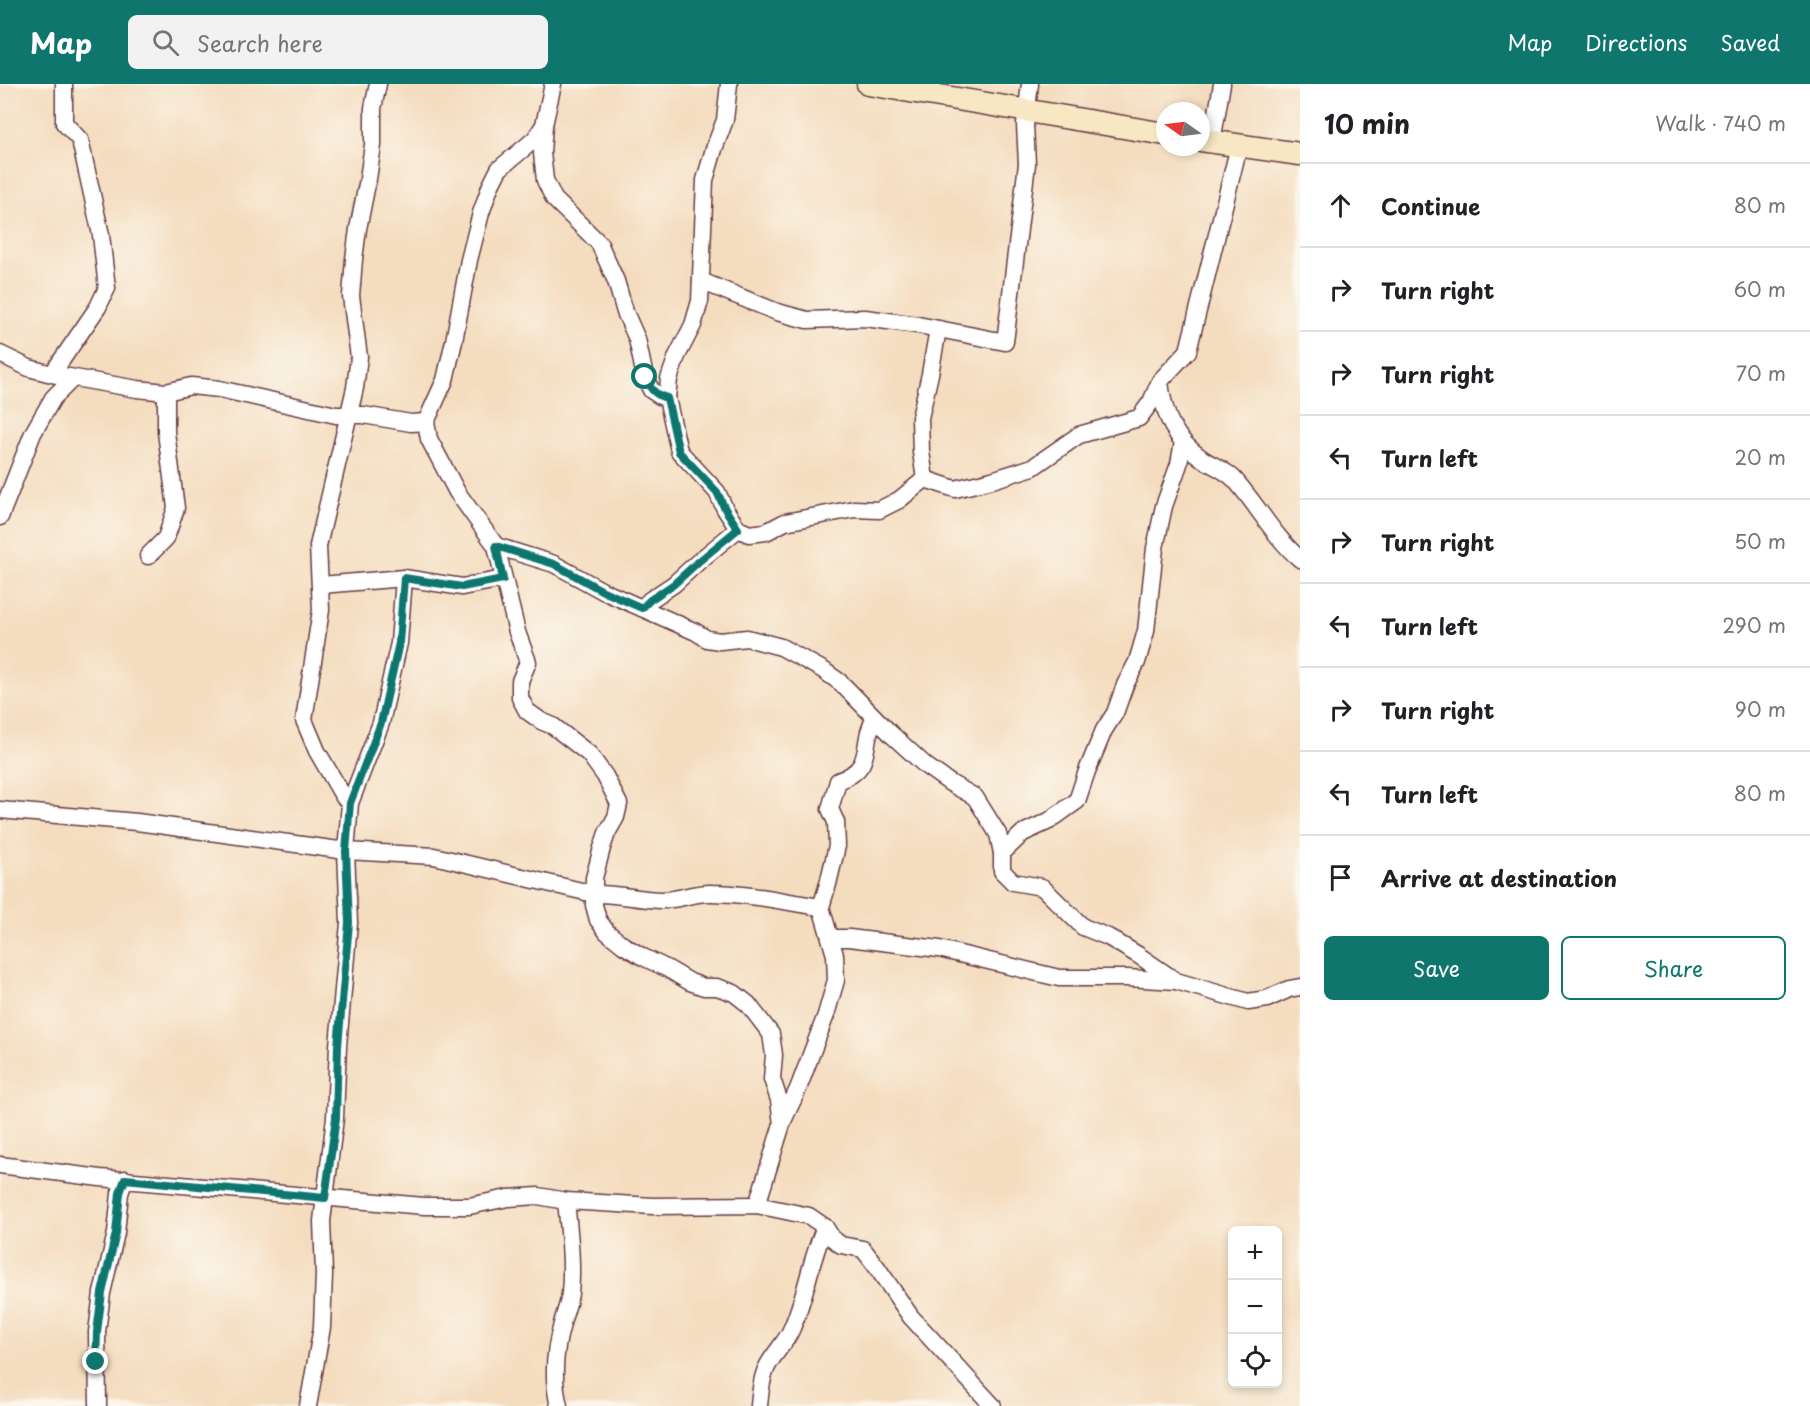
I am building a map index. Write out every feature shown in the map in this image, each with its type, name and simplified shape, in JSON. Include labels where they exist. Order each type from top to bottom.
[{"type":"street","points":[[52,374],[98,307],[107,288],[101,236],[80,140],[64,123],[64,84]]},
{"type":"street","points":[[350,803],[343,796],[317,751],[303,720],[321,610],[318,546],[355,388],[359,357],[351,296],[358,229],[373,145],[373,108],[378,84]]},
{"type":"street","points":[[553,84],[544,125],[545,180],[554,199],[599,243],[616,281],[625,312],[637,339],[645,377],[651,390],[667,398]]},
{"type":"street","points":[[729,84],[724,120],[705,180],[700,301],[693,326],[677,356],[669,379],[667,398],[679,452],[717,492],[738,529],[748,534],[766,532],[785,522],[854,509],[879,510],[899,500],[925,479]]},
{"type":"street","points":[[868,84],[1156,133]]},
{"type":"street","points":[[701,281],[777,312],[807,320],[865,318],[1005,342],[1027,164],[1025,124],[1030,84]]},
{"type":"street","points":[[1210,130],[1222,84]]},
{"type":"street","points":[[544,125],[535,139],[499,169],[490,188],[469,260],[445,380],[426,422],[429,439],[457,492],[496,546],[517,632],[528,662],[520,681],[520,698],[527,711],[541,721],[554,726],[590,754],[605,776],[619,804],[616,817],[607,833],[594,878],[594,904],[598,920],[607,932],[643,957],[690,982],[734,993],[748,1004],[771,1034],[774,1054],[772,1079],[782,1124]]},
{"type":"street","points":[[1210,142],[1300,154]]},
{"type":"street","points":[[925,479],[955,489],[992,480],[1033,466],[1079,435],[1139,418],[1151,402],[1160,381],[1188,351],[1239,146]]},
{"type":"street","points":[[925,479],[920,418],[938,329]]},
{"type":"street","points":[[0,354],[29,368],[73,378],[166,392],[191,386],[219,389],[336,415],[363,415],[411,423],[426,422]]},
{"type":"street","points":[[0,517],[33,433],[53,398],[73,378]]},
{"type":"street","points":[[1160,381],[1162,403],[1171,426],[1183,442],[1234,478],[1288,549],[1300,559]]},
{"type":"street","points":[[148,556],[166,538],[176,508],[166,432],[166,392]]},
{"type":"street","points":[[1002,853],[1023,833],[1050,821],[1077,801],[1104,730],[1115,713],[1137,662],[1146,631],[1155,548],[1164,506],[1179,464],[1183,442]]},
{"type":"street","points":[[642,608],[674,584],[738,529]]},
{"type":"street","points":[[496,546],[554,564],[603,591],[707,639],[720,641],[747,638],[781,647],[823,670],[841,683],[926,766],[975,797],[998,834],[1002,853],[1002,871],[1013,882],[1042,887],[1083,927],[1118,943],[1176,981],[1248,1002],[1267,999],[1289,989],[1300,987]]},
{"type":"street","points":[[321,585],[404,578],[462,587],[503,579]]},
{"type":"street","points":[[308,1406],[322,1327],[324,1274],[322,1221],[336,1118],[338,1046],[349,923],[346,851],[350,803],[381,723],[399,643],[404,578]]},
{"type":"street","points":[[757,1205],[782,1124],[826,1016],[836,980],[835,955],[821,907],[837,846],[836,822],[830,808],[838,781],[851,776],[866,757],[872,724],[876,718]]},
{"type":"street","points":[[0,810],[137,822],[346,851],[434,856],[594,894],[612,893],[640,900],[668,900],[711,892],[821,907]]},
{"type":"street","points":[[831,938],[860,939],[939,949],[1059,978],[1176,981]]},
{"type":"street","points":[[0,1165],[125,1179],[424,1206],[469,1206],[508,1197],[538,1196],[566,1201],[653,1206],[757,1205],[809,1216],[825,1227],[832,1238],[841,1245],[863,1249],[910,1317],[993,1406]]},
{"type":"street","points":[[98,1406],[97,1332],[102,1293],[116,1233],[120,1193],[125,1179]]},
{"type":"street","points":[[559,1406],[555,1390],[554,1369],[557,1341],[570,1294],[566,1201]]},
{"type":"street","points":[[759,1406],[766,1369],[790,1332],[825,1227]]},
{"type":"route","points":[[96,1362],[102,1293],[116,1233],[120,1193],[125,1179],[325,1198],[336,1118],[338,1046],[349,923],[346,851],[350,803],[381,723],[399,643],[404,578],[462,587],[503,579],[496,546],[554,564],[603,591],[642,608],[674,584],[738,529],[717,492],[679,452],[667,398],[651,390],[645,377]]}]
